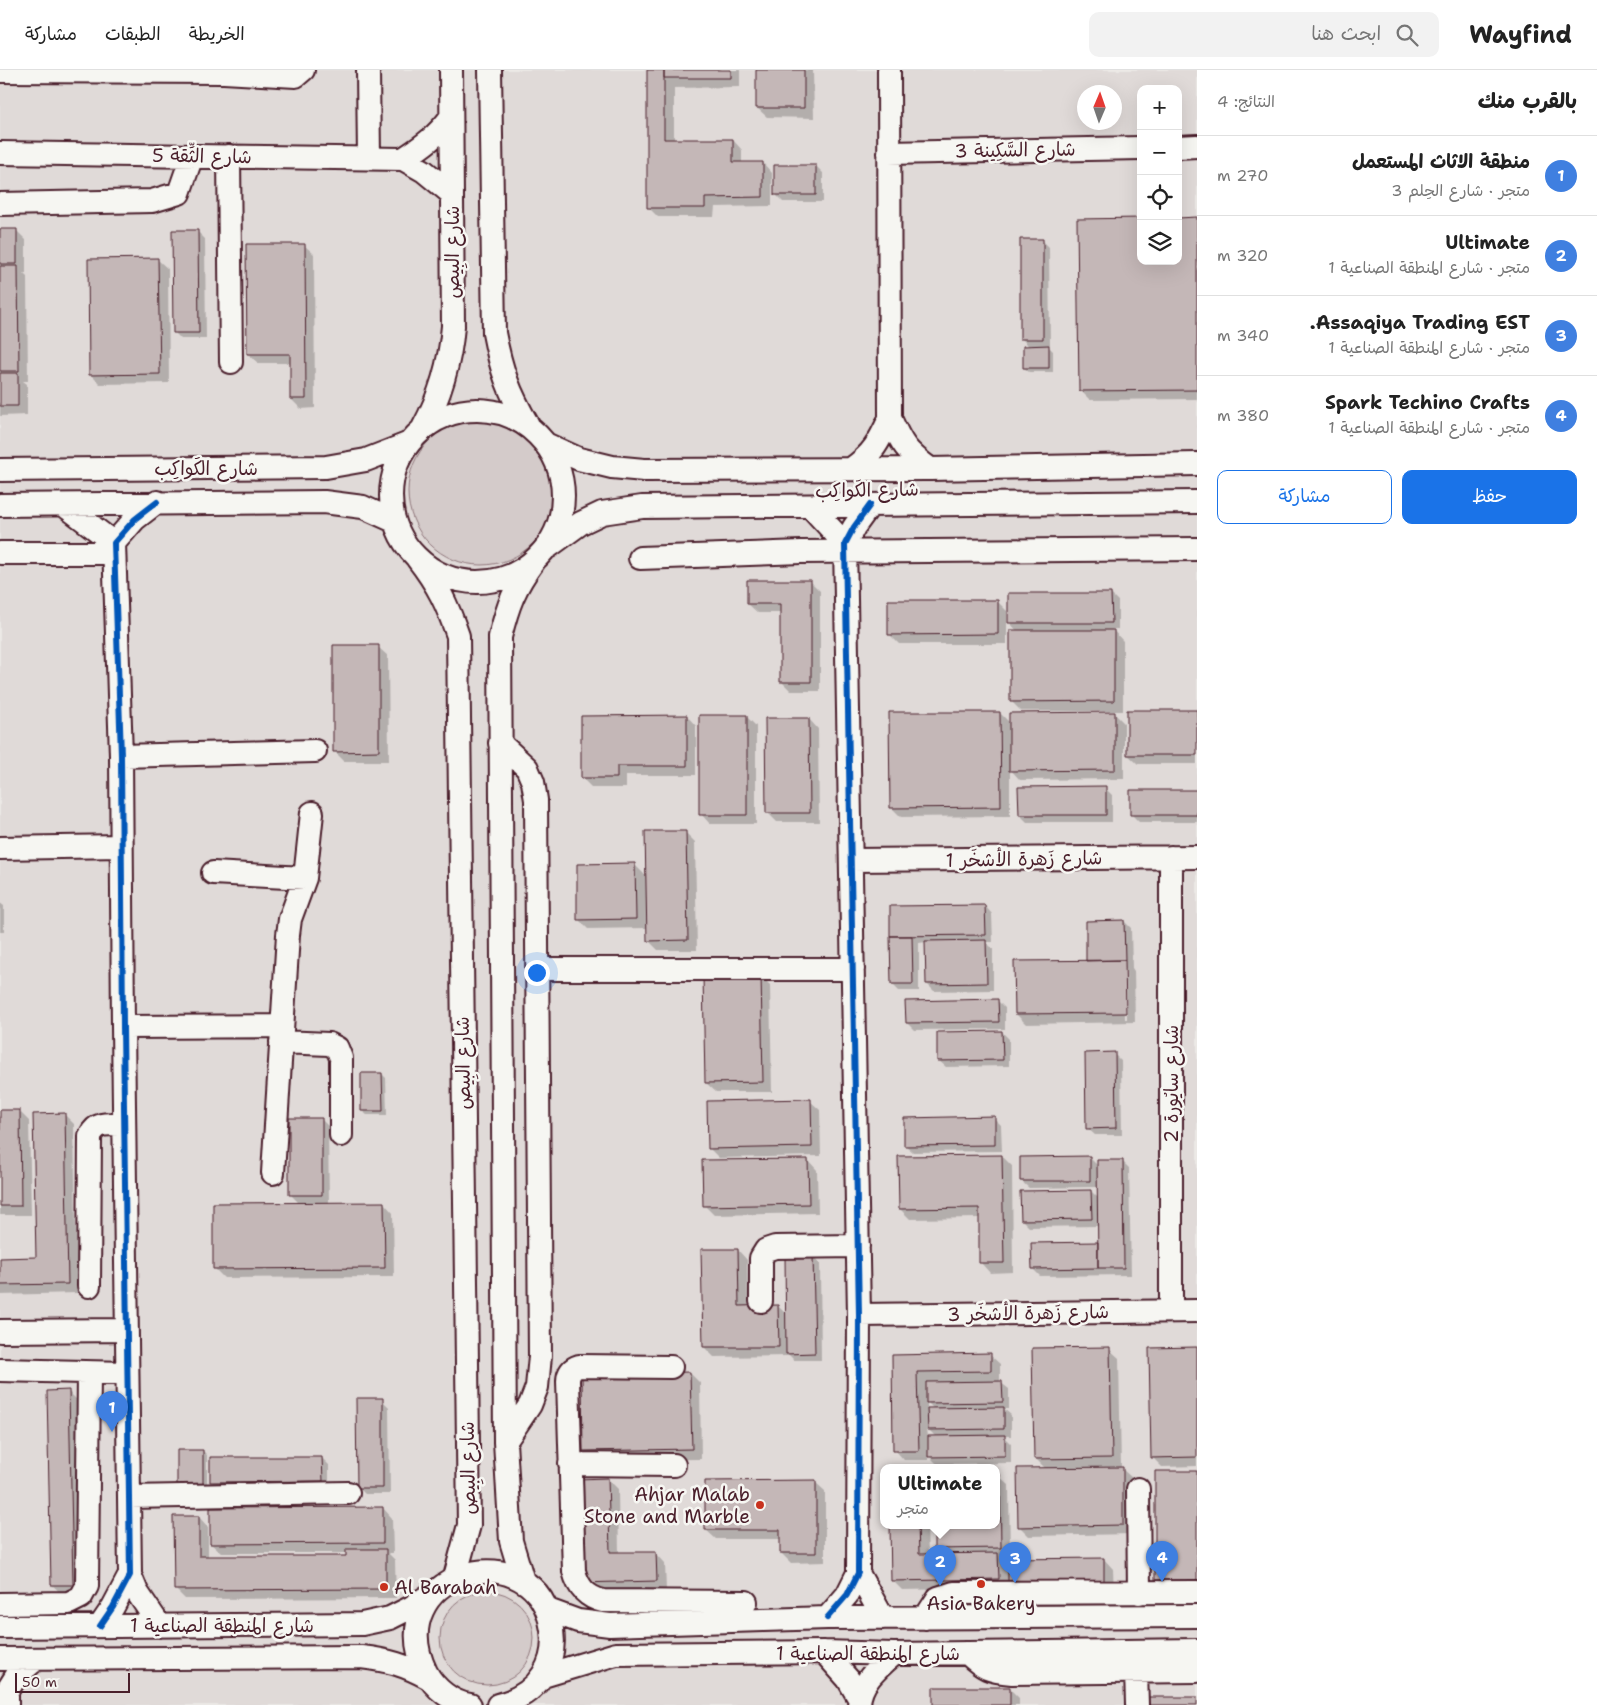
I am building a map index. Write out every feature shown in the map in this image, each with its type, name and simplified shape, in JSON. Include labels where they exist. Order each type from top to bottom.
[{"type":"street","points":[[0,71],[224,72],[296,76],[303,70]]},
{"type":"street","points":[[368,70],[369,158]]},
{"type":"street","name":"شارع البِيص","points":[[415,436],[441,389],[451,348],[452,194],[450,70]]},
{"type":"street","name":"شارع البِيص","points":[[490,70],[494,333],[500,365],[512,396],[528,425]]},
{"type":"street","points":[[889,70],[890,418],[900,440],[911,454],[930,469]]},
{"type":"street","points":[[403,159],[427,144],[451,116]]},
{"type":"street","points":[[1182,147],[1197,146]]},
{"type":"street","name":"شارع السَّكِينة 3","points":[[889,153],[1137,148]]},
{"type":"street","name":"شارع الثِّقة 5","points":[[0,153],[403,159],[424,171],[452,194]]},
{"type":"street","points":[[0,204],[152,201],[179,193],[192,156]]},
{"type":"street","points":[[229,156],[231,362]]},
{"type":"street","points":[[464,410],[486,410],[508,415],[528,425],[548,445],[558,464],[564,485],[564,507],[558,528],[541,554],[513,575],[488,582],[462,581],[438,573],[417,558],[403,541],[394,521],[390,501],[391,481],[397,462],[415,436],[442,416],[464,410]]},
{"type":"street","points":[[851,469],[866,459],[879,442],[890,418]]},
{"type":"street","name":"شارع الكَواكِب","points":[[0,470],[326,467],[366,460],[415,436]]},
{"type":"street","name":"شارع الكَواكِب","points":[[548,445],[579,459],[620,468],[644,470],[930,469],[1197,464]]},
{"type":"street","points":[[157,502],[135,519],[114,548],[121,756],[122,1027],[130,1575],[137,1592],[160,1626]]},
{"type":"street","name":"شارع الكَواكِب","points":[[0,505],[121,505],[157,502],[324,502],[363,507],[394,521]]},
{"type":"street","name":"شارع الكَواكِب","points":[[541,554],[581,523],[602,512],[642,506],[1197,502]]},
{"type":"street","points":[[64,505],[114,548]]},
{"type":"street","points":[[870,505],[854,527],[845,548],[859,1315],[858,1573],[883,1618]]},
{"type":"street","points":[[810,506],[845,548]]},
{"type":"street","points":[[0,553],[114,548]]},
{"type":"street","points":[[640,558],[845,548],[1197,549]]},
{"type":"street","name":"شارع البِيص","points":[[523,1581],[512,1541],[505,1442],[500,637],[507,607],[520,580],[541,554]]},
{"type":"street","name":"شارع البِيص","points":[[417,558],[436,582],[448,607],[458,636],[469,1525],[455,1577]]},
{"type":"street","points":[[500,743],[527,768],[533,782],[536,800],[540,1356],[538,1387],[530,1405],[505,1442]]},
{"type":"street","points":[[121,756],[315,751]]},
{"type":"street","points":[[273,1174],[290,919],[305,878],[312,814]]},
{"type":"street","points":[[0,848],[121,846]]},
{"type":"street","name":"شارع سايُورة 2","points":[[1170,857],[1171,1311]]},
{"type":"street","name":"شارع زَهرة الأشخَر 1","points":[[852,860],[1197,857]]},
{"type":"street","points":[[213,873],[305,878]]},
{"type":"street","points":[[537,968],[853,969]]},
{"type":"street","points":[[122,1027],[281,1034],[329,1044],[337,1048],[341,1058],[341,1136]]},
{"type":"street","points":[[89,1286],[90,1136],[95,1127],[100,1125],[124,1125]]},
{"type":"street","points":[[760,1301],[761,1258],[766,1250],[775,1248],[858,1246]]},
{"type":"street","name":"شارع زَهرة الأشخَر 3","points":[[859,1315],[1197,1311]]},
{"type":"street","points":[[0,1331],[126,1330]]},
{"type":"street","points":[[671,1367],[579,1366],[572,1370],[568,1381],[574,1571],[576,1580],[588,1596],[610,1602],[746,1602]]},
{"type":"street","points":[[0,1370],[127,1373]]},
{"type":"street","points":[[0,1604],[69,1603],[81,1597],[87,1586],[89,1373]]},
{"type":"street","points":[[570,1464],[674,1465]]},
{"type":"street","points":[[1138,1489],[1139,1593]]},
{"type":"street","points":[[129,1497],[348,1493]]},
{"type":"street","points":[[455,1577],[477,1571],[501,1572],[523,1581],[538,1594],[548,1610],[554,1632],[552,1655],[543,1676],[530,1690],[508,1704]]},
{"type":"street","points":[[827,1618],[846,1594],[858,1573]]},
{"type":"street","points":[[100,1626],[114,1608],[130,1575]]},
{"type":"street","name":"شارع المنطقة الصناعية 1","points":[[0,1627],[362,1624],[390,1618],[412,1607],[455,1577]]},
{"type":"street","points":[[436,1591],[422,1611],[417,1634],[419,1657],[429,1678],[448,1700],[470,1705]]},
{"type":"street","points":[[925,1618],[938,1598],[954,1593],[1197,1592]]},
{"type":"street","points":[[578,1621],[588,1596]]},
{"type":"street","name":"شارع المنطقة الصناعية 1","points":[[548,1610],[578,1621],[610,1625],[827,1618],[1197,1616]]},
{"type":"street","name":"شارع المنطقة الصناعية 1","points":[[543,1676],[616,1654],[824,1652],[894,1654],[1197,1650]]},
{"type":"street","points":[[824,1652],[848,1679],[859,1702]]},
{"type":"street","points":[[967,1653],[980,1665],[991,1671],[1012,1673],[1197,1670]]},
{"type":"street","points":[[859,1702],[867,1681],[894,1654]]},
{"type":"street","name":"شارع المنطقة الصناعية 1","points":[[0,1659],[361,1656],[387,1660],[411,1668],[429,1678]]},
{"type":"street","points":[[5,1693],[18,1675],[36,1659]]},
{"type":"street","points":[[1136,1671],[1137,1705]]},
{"type":"shaded area","points":[[0,70],[1197,70],[1197,1705],[0,1705]]},
{"type":"shaded area","points":[[481,419],[509,424],[533,440],[549,464],[554,492],[549,520],[533,544],[509,560],[481,565],[453,560],[429,544],[413,520],[408,492],[413,464],[429,440],[453,424]]},
{"type":"shaded area","points":[[487,1591],[505,1594],[521,1604],[531,1620],[534,1638],[531,1656],[521,1672],[505,1682],[487,1685],[469,1682],[453,1672],[443,1656],[440,1638],[443,1620],[453,1604],[469,1594]]},
{"type":"building","points":[[647,70],[664,70],[664,139],[733,139],[733,162],[763,162],[763,197],[705,198],[705,208],[647,208]]},
{"type":"building","points":[[664,70],[731,70],[731,78],[664,78]]},
{"type":"building","points":[[756,70],[804,70],[804,108],[756,108]]},
{"type":"building","points":[[774,165],[816,165],[816,195],[774,195]]},
{"type":"building","points":[[1197,217],[1197,390],[1079,391],[1077,219],[1137,218],[1137,265],[1182,265],[1182,218]]},
{"type":"building","points":[[0,229],[17,229],[17,264],[0,264]]},
{"type":"building","points":[[172,230],[198,230],[199,333],[173,333]]},
{"type":"building","points":[[1020,239],[1043,239],[1043,339],[1020,339]]},
{"type":"building","points":[[246,244],[305,244],[306,399],[290,399],[290,354],[247,354]]},
{"type":"building","points":[[158,258],[160,374],[89,375],[88,259]]},
{"type":"building","points":[[0,266],[18,266],[19,371],[0,371]]},
{"type":"building","points":[[1049,345],[1049,368],[1023,368],[1023,346]]},
{"type":"building","points":[[0,373],[18,373],[18,406],[0,406]]},
{"type":"building","points":[[747,580],[811,580],[811,682],[780,682],[780,604],[747,604]]},
{"type":"building","points":[[1008,593],[1111,593],[1112,623],[1008,623]]},
{"type":"building","points":[[888,600],[998,600],[998,634],[888,635]]},
{"type":"building","points":[[1010,630],[1114,630],[1114,701],[1010,702]]},
{"type":"building","points":[[333,645],[379,645],[379,751],[333,752]]},
{"type":"building","points":[[1127,710],[1197,710],[1197,755],[1127,755]]},
{"type":"building","points":[[889,712],[1000,712],[1001,807],[890,808]]},
{"type":"building","points":[[1115,712],[1115,770],[1009,771],[1009,713]]},
{"type":"building","points":[[687,715],[687,766],[617,766],[617,778],[581,778],[581,716]]},
{"type":"building","points":[[699,715],[747,715],[747,815],[699,815]]},
{"type":"building","points":[[765,718],[809,718],[810,813],[766,813]]},
{"type":"building","points":[[1106,786],[1106,815],[1019,815],[1018,787]]},
{"type":"building","points":[[1130,790],[1197,790],[1197,815],[1130,815]]},
{"type":"building","points":[[645,831],[686,831],[688,940],[647,941]]},
{"type":"building","points":[[635,863],[636,919],[577,920],[577,864]]},
{"type":"building","points":[[985,905],[986,935],[890,936],[890,906]]},
{"type":"building","points":[[1124,920],[1125,960],[1086,961],[1086,921]]},
{"type":"building","points":[[890,936],[912,936],[913,984],[891,984]]},
{"type":"building","points":[[986,940],[987,983],[926,984],[925,941]]},
{"type":"building","points":[[1125,960],[1126,1013],[1015,1014],[1014,961]]},
{"type":"building","points":[[761,974],[763,1082],[705,1083],[703,975]]},
{"type":"building","points":[[998,999],[999,1022],[906,1023],[905,1001]]},
{"type":"building","points":[[1002,1031],[1003,1060],[937,1061],[937,1032]]},
{"type":"building","points":[[1115,1052],[1116,1128],[1086,1129],[1085,1053]]},
{"type":"building","points":[[361,1073],[382,1073],[383,1111],[361,1111]]},
{"type":"building","points":[[811,1099],[812,1147],[708,1149],[707,1101]]},
{"type":"building","points":[[0,1110],[20,1110],[21,1206],[0,1206]]},
{"type":"building","points":[[65,1113],[68,1284],[0,1285],[0,1258],[36,1257],[33,1114]]},
{"type":"building","points":[[995,1116],[995,1145],[904,1146],[904,1118]]},
{"type":"building","points":[[289,1118],[322,1118],[322,1195],[289,1195]]},
{"type":"building","points":[[1002,1155],[1004,1263],[979,1263],[979,1208],[899,1209],[898,1156]]},
{"type":"building","points":[[1090,1156],[1090,1181],[1020,1181],[1020,1157]]},
{"type":"building","points":[[808,1159],[809,1204],[703,1206],[702,1160]]},
{"type":"building","points":[[1097,1160],[1123,1160],[1124,1268],[1098,1268]]},
{"type":"building","points":[[1091,1190],[1092,1219],[1021,1220],[1020,1191]]},
{"type":"building","points":[[384,1202],[385,1268],[213,1269],[213,1203]]},
{"type":"building","points":[[1098,1242],[1098,1268],[1032,1269],[1031,1243]]},
{"type":"building","points":[[701,1249],[738,1249],[739,1306],[778,1305],[779,1347],[703,1347]]},
{"type":"building","points":[[785,1255],[813,1255],[815,1353],[786,1354]]},
{"type":"building","points":[[1110,1347],[1112,1458],[1034,1459],[1032,1348]]},
{"type":"building","points":[[1197,1347],[1197,1457],[1151,1458],[1149,1348]]},
{"type":"building","points":[[991,1353],[991,1371],[917,1372],[919,1451],[893,1451],[892,1355]]},
{"type":"building","points":[[690,1372],[692,1449],[583,1451],[582,1374]]},
{"type":"building","points":[[1002,1381],[1003,1402],[926,1403],[926,1382]]},
{"type":"building","points":[[69,1390],[73,1585],[51,1585],[47,1391]]},
{"type":"building","points":[[356,1398],[383,1398],[383,1488],[357,1488]]},
{"type":"building","points":[[1004,1407],[1004,1429],[928,1430],[927,1408]]},
{"type":"building","points":[[1005,1435],[1005,1456],[928,1457],[928,1436]]},
{"type":"building","points":[[177,1450],[203,1450],[203,1487],[177,1487]]},
{"type":"building","points":[[210,1457],[322,1457],[323,1481],[210,1482]]},
{"type":"building","points":[[1123,1467],[1123,1525],[1018,1527],[1017,1468]]},
{"type":"building","points":[[1155,1471],[1197,1471],[1197,1583],[1155,1584]]},
{"type":"building","points":[[1000,1474],[1001,1548],[934,1549],[934,1529],[1000,1529]]},
{"type":"building","points":[[608,1478],[610,1552],[656,1552],[657,1581],[579,1583],[577,1479]]},
{"type":"building","name":"Ahjar Malab Stone and Marble","points":[[816,1480],[816,1553],[780,1553],[780,1530],[705,1530],[705,1481]]},
{"type":"building","points":[[383,1507],[383,1543],[210,1544],[210,1508]]},
{"type":"building","points":[[173,1516],[199,1516],[199,1556],[346,1556],[346,1549],[386,1549],[386,1589],[174,1590]]},
{"type":"building","points":[[890,1529],[918,1529],[919,1554],[998,1553],[999,1579],[891,1581]]},
{"type":"building","points":[[1104,1558],[1104,1585],[1008,1586],[1008,1559]]},
{"type":"building","points":[[933,1687],[1010,1687],[1010,1705],[933,1705]]},
{"type":"building","points":[[1143,1697],[1197,1697],[1197,1705],[1143,1705]]},
{"type":"cycle path","points":[[100,1626],[113,1607],[130,1575],[121,756],[114,543],[135,519],[157,502]]},
{"type":"cycle path","points":[[827,1618],[847,1595],[858,1573],[859,1315],[845,544],[854,527],[870,505]]},
{"type":"place","name":"منطقة الاثاث المستعمل","points":[[112,1432]]},
{"type":"place","name":"Ahjar Malab Stone and Marble","points":[[760,1505]]},
{"type":"place","name":"Spark Techino Crafts","points":[[1162,1582]]},
{"type":"place","name":"Assaqiya Trading EST.","points":[[1015,1583]]},
{"type":"place","name":"Asia Bakery","points":[[981,1584]]},
{"type":"place","name":"Ultimate","points":[[940,1586]]},
{"type":"place","name":"Al Barabah","points":[[384,1587]]}]
